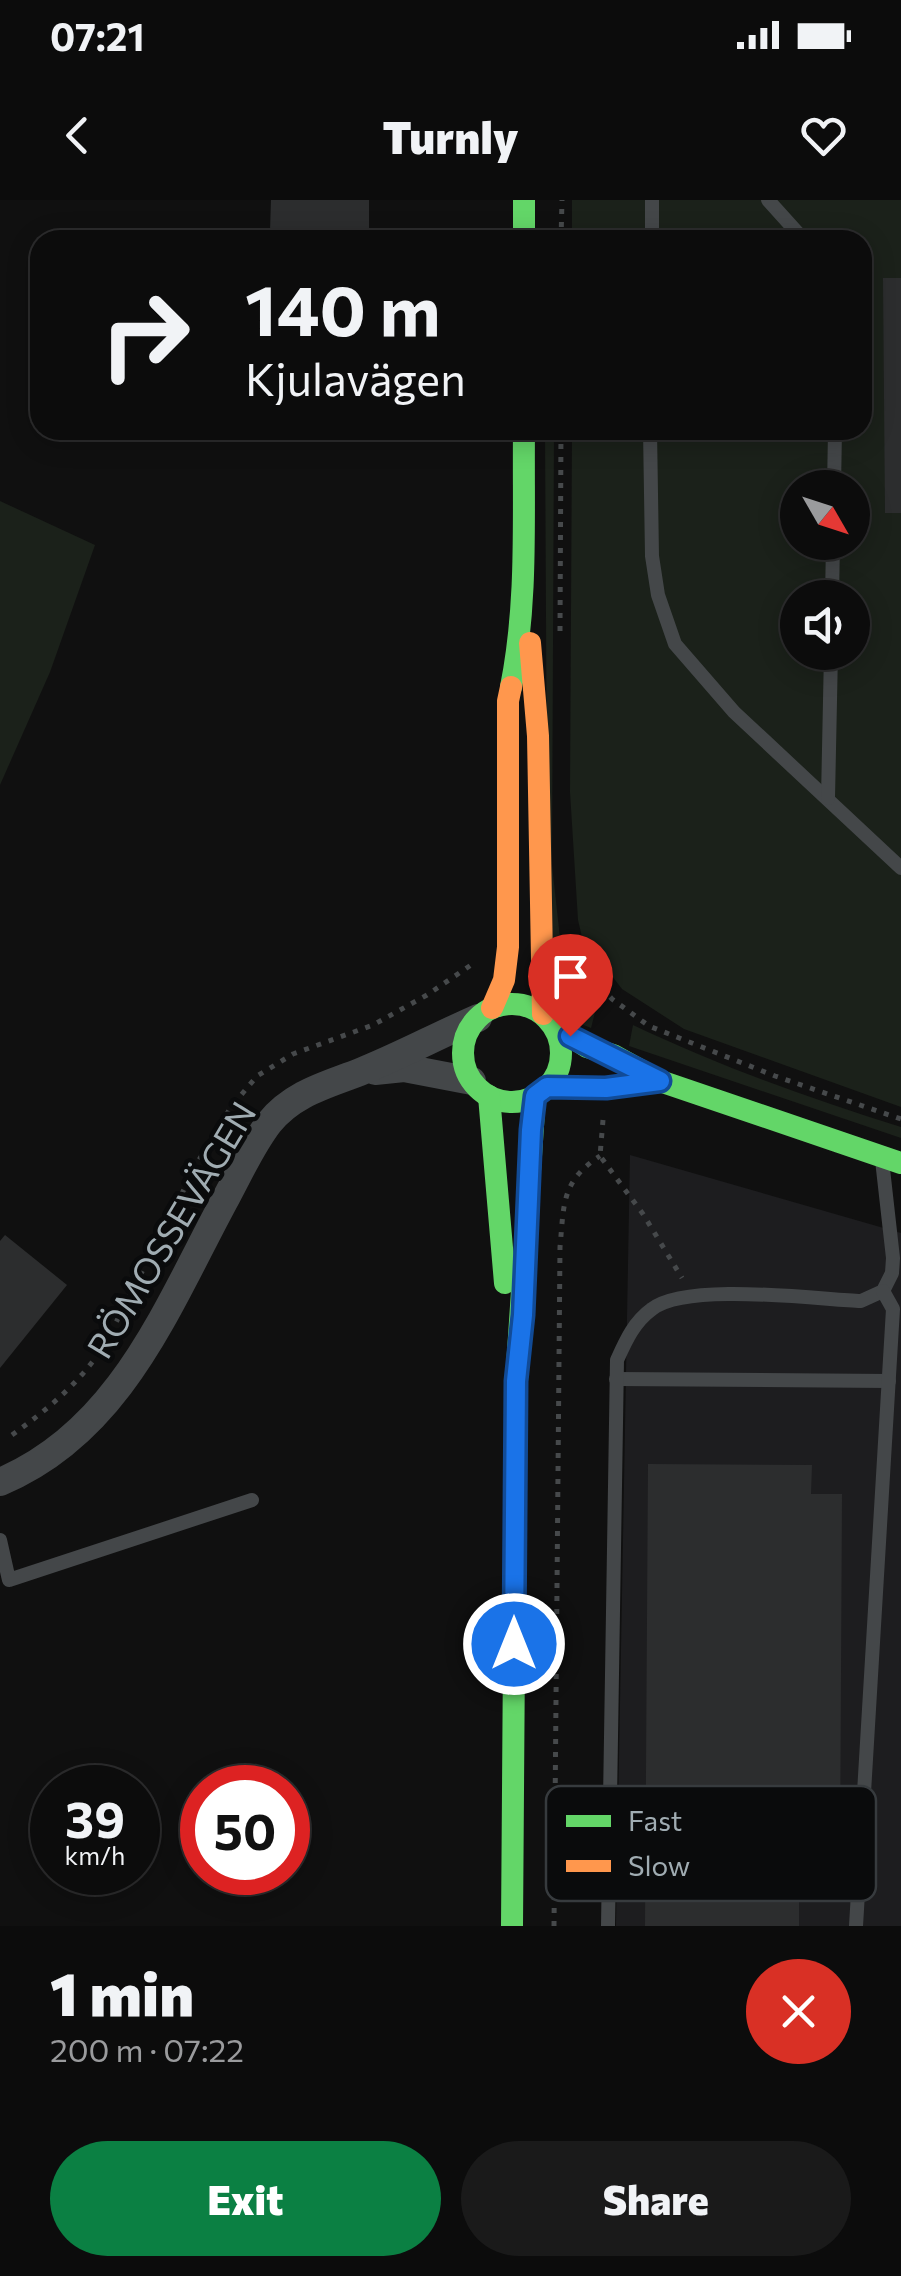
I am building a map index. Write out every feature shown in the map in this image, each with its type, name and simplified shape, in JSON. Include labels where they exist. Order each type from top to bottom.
[{"type":"main road","points":[[524,200],[524,230]]},
{"type":"main road","points":[[516,1381],[481,1089],[463,1056],[470,1028],[485,1013],[504,980],[508,947],[508,701],[520,642],[523,596],[524,440]]},
{"type":"main road","points":[[512,1926],[516,1381],[523,1315],[531,1130],[541,1092],[560,1065],[559,1038],[548,1020],[537,941],[538,701],[523,596]]},
{"type":"main road","points":[[485,1013],[520,1004],[587,1047],[613,1055],[660,1081],[891,1160]]},
{"type":"main road","points":[[481,1089],[505,1102],[520,1101],[541,1092],[660,1081]]},
{"type":"street","name":"RÖMOSSEVÄGEN","points":[[0,1482],[67,1443],[111,1400],[146,1348],[270,1121],[313,1088],[360,1072],[485,1013]]},
{"type":"street","points":[[360,1072],[404,1068],[481,1089]]},
{"type":"lane","points":[[652,200],[652,230]]},
{"type":"lane","points":[[768,200],[795,230]]},
{"type":"lane","points":[[650,440],[652,556],[658,595],[675,644],[734,712],[901,868]]},
{"type":"lane","points":[[834,470],[835,440]]},
{"type":"lane","points":[[828,798],[831,670]]},
{"type":"lane","points":[[610,1786],[617,1360],[632,1328],[655,1306],[691,1294],[861,1300],[884,1291],[893,1258],[891,1160]]},
{"type":"lane","points":[[865,1786],[894,1309],[884,1291]]},
{"type":"lane","points":[[616,1379],[890,1381]]},
{"type":"lane","points":[[0,1540],[9,1580],[252,1500]]},
{"type":"lane","points":[[608,1901],[608,1926]]},
{"type":"lane","points":[[856,1926],[858,1901]]},
{"type":"path","points":[[562,200],[562,230]]},
{"type":"path","points":[[591,976],[630,1014],[671,1037],[901,1119]]},
{"type":"path","points":[[555,1786],[560,1247],[565,1192],[582,1168],[600,1156],[643,1214],[691,1294]]},
{"type":"path","points":[[554,1901],[554,1926]]},
{"type":"shaded area","points":[[572,200],[901,200],[901,1107],[684,1029],[622,989],[582,937],[570,792],[572,440],[872,440],[872,230],[572,230]]},
{"type":"shaded area","points":[[545,440],[554,440],[552,865],[560,938],[597,1004],[591,1028],[566,1018],[548,989]]},
{"type":"shaded area","points":[[0,501],[95,545],[50,672],[0,785]]},
{"type":"shaded area","points":[[633,1025],[766,1081],[901,1127],[901,1138],[629,1046]]},
{"type":"shaded area","points":[[630,1155],[901,1233],[901,1926],[616,1926],[616,1901],[876,1901],[876,1786],[619,1786]]},
{"type":"building","points":[[271,200],[369,200],[369,230],[270,230]]},
{"type":"building","points":[[883,278],[901,278],[901,513],[885,513]]},
{"type":"building","points":[[5,1235],[67,1285],[0,1368],[0,1241]]},
{"type":"building","points":[[648,1464],[812,1465],[811,1494],[842,1494],[840,1786],[646,1786]]},
{"type":"building","points":[[645,1901],[799,1901],[799,1926],[645,1926]]},
{"type":"traffic: fast","points":[[524,200],[524,230]]},
{"type":"traffic: fast","points":[[511,687],[522,591],[524,440]]},
{"type":"traffic: fast","points":[[512,1004],[531,1008],[546,1019],[557,1034],[561,1053],[557,1072],[546,1087],[531,1098],[512,1102],[493,1098],[478,1087],[467,1072],[463,1053],[467,1034],[478,1019],[493,1008],[512,1004]]},
{"type":"traffic: fast","points":[[553,1025],[587,1047],[613,1055],[660,1081],[901,1163]]},
{"type":"traffic: fast","points":[[489,1096],[505,1283]]},
{"type":"traffic: fast","points":[[512,1926],[516,1381],[535,1096]]},
{"type":"traffic: slow","points":[[530,643],[538,736],[543,1014]]},
{"type":"traffic: slow","points":[[492,1008],[504,980],[508,947],[511,687]]},
{"type":"traffic: slow","points":[[547,1087],[606,1088],[660,1081]]},
{"type":"route","points":[[514,1644],[516,1381],[535,1096],[547,1087],[606,1088],[660,1081],[570,1036]]}]
